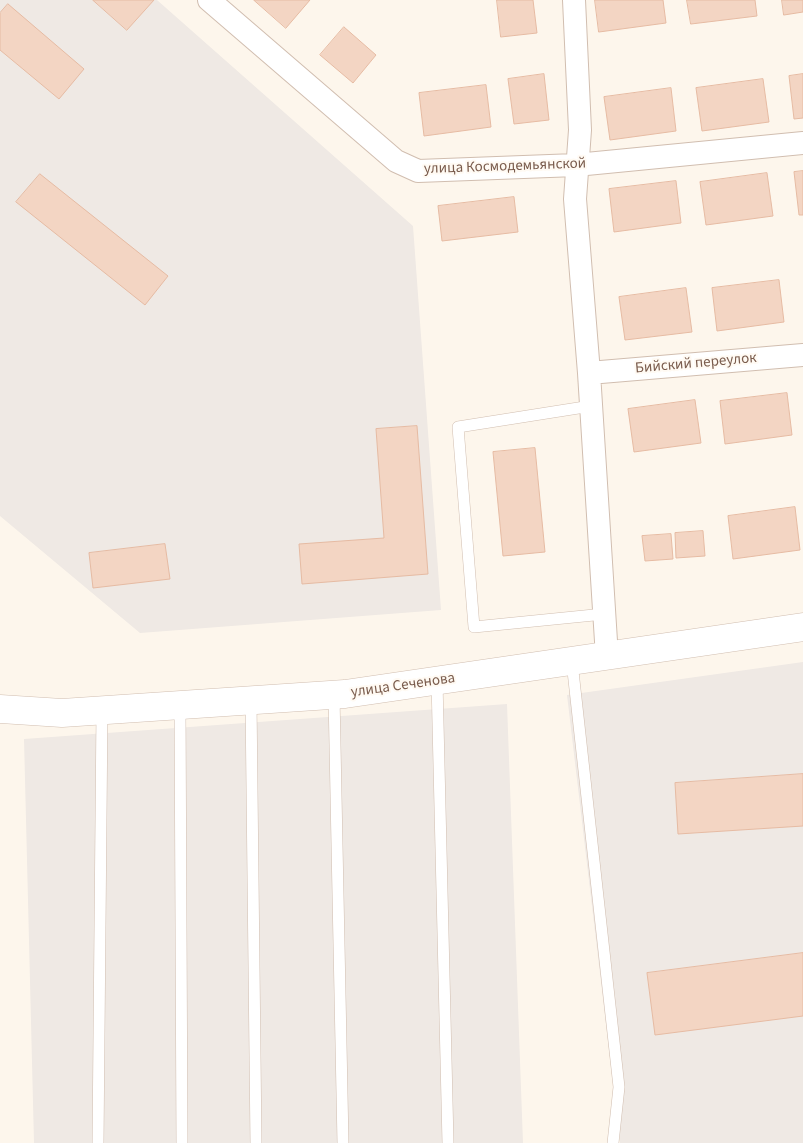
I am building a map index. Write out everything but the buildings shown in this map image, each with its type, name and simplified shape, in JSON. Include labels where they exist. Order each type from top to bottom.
[{"type":"street","name":"улица Космодемьянской","points":[[209,0],[396,161],[418,171],[576,165],[803,143]]},
{"type":"street","points":[[574,0],[580,130],[575,199],[589,373],[607,656]]},
{"type":"street","name":"Бийский переулок","points":[[589,373],[803,355]]},
{"type":"street","name":"улица Сеченова","points":[[0,709],[62,713],[334,695],[803,627]]},
{"type":"lane","points":[[591,406],[458,427],[474,627],[604,614]]},
{"type":"lane","points":[[572,662],[619,1087],[613,1143]]},
{"type":"lane","points":[[438,681],[448,1143]]},
{"type":"lane","points":[[334,695],[343,1143]]},
{"type":"lane","points":[[251,700],[256,1143]]},
{"type":"lane","points":[[180,705],[182,1143]]},
{"type":"lane","points":[[98,1143],[102,710]]},
{"type":"shaded area","points":[[0,0],[157,0],[413,226],[441,610],[140,633],[0,516]]},
{"type":"shaded area","points":[[803,662],[803,1143],[620,1143],[567,695]]},
{"type":"shaded area","points":[[507,704],[523,1143],[34,1143],[24,739]]}]
